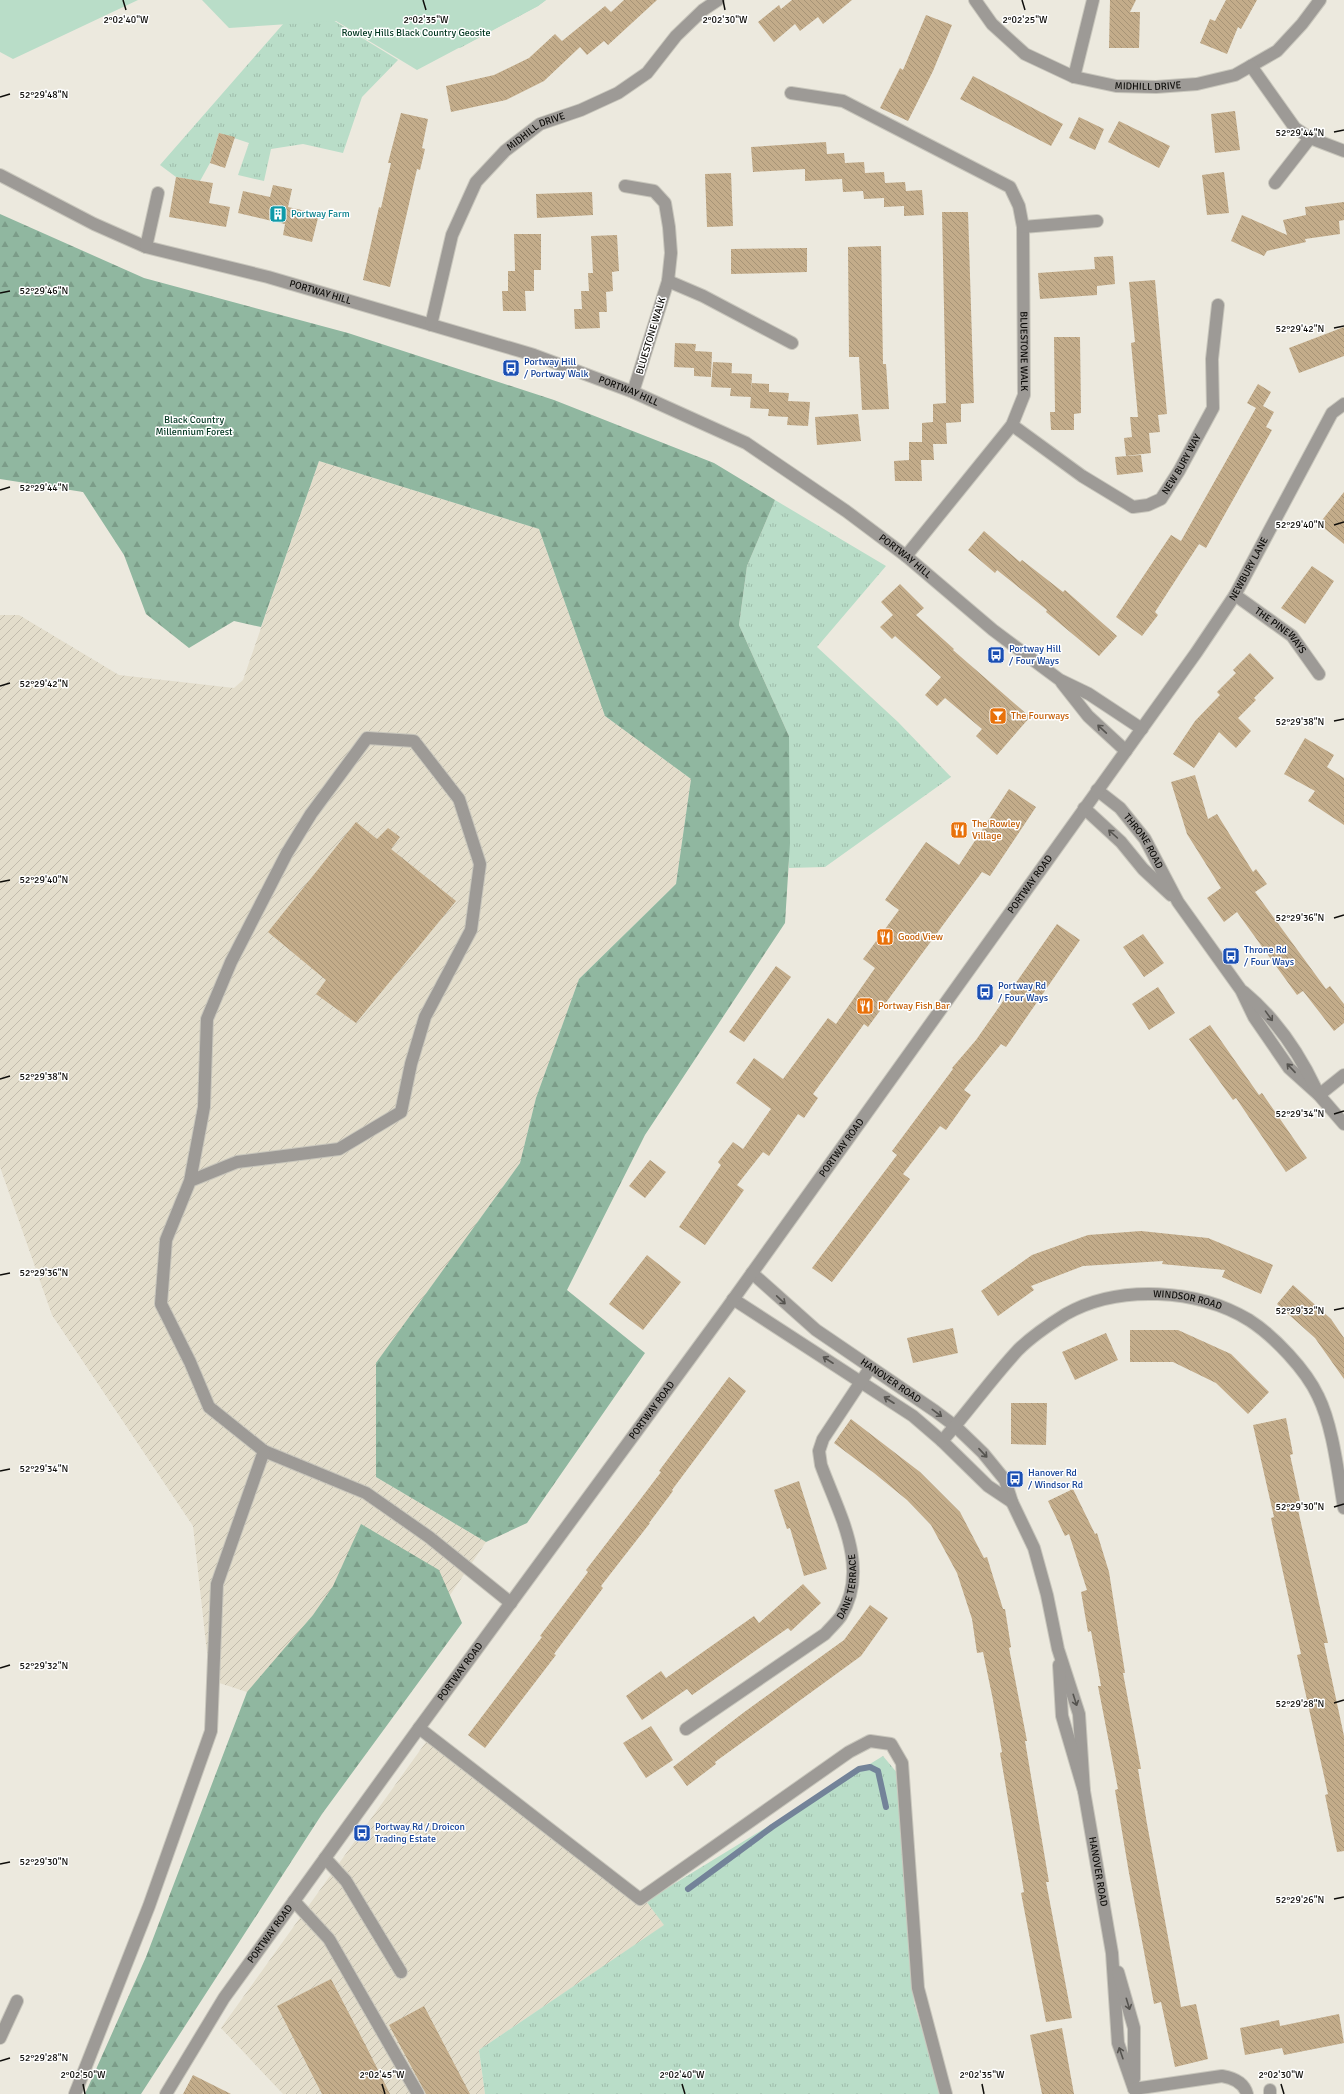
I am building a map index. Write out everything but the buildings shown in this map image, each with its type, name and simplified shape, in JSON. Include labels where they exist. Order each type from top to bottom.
[{"type":"street","name":"MIDHILL DRIVE","points":[[431,325],[452,235],[476,182],[505,151],[540,124],[581,110],[618,93],[647,73],[676,36],[703,10],[718,0]]},
{"type":"street","name":"MIDHILL DRIVE","points":[[975,0],[992,24],[1025,54],[1074,77],[1116,86],[1156,87],[1197,84],[1235,75],[1277,51],[1302,24],[1320,0]]},
{"type":"street","points":[[1074,77],[1093,0]]},
{"type":"street","points":[[1251,66],[1295,128],[1310,138],[1344,151]]},
{"type":"street","name":"BLUESTONE WALK","points":[[791,93],[843,102],[1010,187],[1020,206],[1023,227],[1024,395],[1012,425],[906,556]]},
{"type":"street","points":[[1275,183],[1310,138]]},
{"type":"street","name":"PORTWAY HILL","points":[[0,175],[94,224],[146,248],[268,277],[534,355],[633,392],[746,443],[846,511],[906,556],[993,630],[1060,680],[1089,694],[1142,729]]},
{"type":"street","name":"BLUESTONE WALK","points":[[625,186],[654,191],[665,203],[670,227],[671,253],[668,281],[633,392]]},
{"type":"street","points":[[146,248],[158,193]]},
{"type":"street","points":[[1023,227],[1097,221]]},
{"type":"street","points":[[668,281],[703,296],[792,343]]},
{"type":"street","name":"NEW BURY WAY","points":[[1012,425],[1082,476],[1133,507],[1148,505],[1161,499],[1180,471],[1213,408],[1212,359],[1218,305]]},
{"type":"street","name":"NEWBURY LANE","points":[[1142,729],[1235,595],[1332,413],[1344,404]]},
{"type":"street","name":"THE PINEWAYS","points":[[1235,595],[1292,636],[1319,674]]},
{"type":"street","name":"PORTWAY HILL","points":[[1060,680],[1088,716],[1126,751]]},
{"type":"street","name":"PORTWAY ROAD","points":[[166,2094],[224,1998],[419,1728],[734,1299],[1142,729]]},
{"type":"street","points":[[190,1181],[237,1162],[340,1149],[402,1112],[411,1064],[425,1018],[471,930],[480,864],[458,799],[414,741],[367,738],[311,814],[286,853],[231,962],[207,1019],[204,1107],[190,1181],[166,1240],[161,1304],[190,1362],[209,1407],[264,1451],[366,1493],[429,1538],[511,1602]]},
{"type":"street","name":"THRONE ROAD","points":[[1097,790],[1120,808],[1145,839],[1178,902],[1241,990],[1254,1017],[1289,1068],[1319,1095],[1344,1124]]},
{"type":"street","name":"THRONE ROAD","points":[[1084,808],[1121,842],[1143,869],[1178,902]]},
{"type":"street","points":[[1319,1095],[1344,1075]]},
{"type":"street","name":"HANOVER ROAD","points":[[752,1273],[816,1330],[955,1426],[983,1453],[1006,1480],[1012,1502],[1034,1548],[1047,1596],[1058,1649],[1079,1714],[1084,1791],[1112,1953],[1134,2028],[1134,2092]]},
{"type":"street","name":"WINDSOR ROAD","points":[[942,1441],[1019,1349],[1067,1314],[1093,1302],[1123,1295],[1155,1294],[1189,1298],[1219,1307],[1249,1320],[1277,1344],[1302,1370],[1318,1396],[1328,1425],[1344,1508]]},
{"type":"street","name":"HANOVER ROAD","points":[[734,1299],[913,1416],[942,1441],[988,1486],[1012,1502]]},
{"type":"street","name":"DANE TERRACE","points":[[686,1730],[825,1634],[841,1616],[855,1574],[853,1552],[821,1465],[819,1451],[823,1439],[870,1368]]},
{"type":"street","points":[[75,2094],[149,1906],[211,1730],[217,1584],[264,1451]]},
{"type":"street","name":"HANOVER ROAD","points":[[1058,1649],[1062,1716],[1084,1791]]},
{"type":"street","points":[[419,1728],[640,1899],[849,1752],[870,1741],[891,1744],[902,1763],[918,1988],[946,2094]]},
{"type":"street","points":[[325,1858],[346,1881],[401,1972]]},
{"type":"street","points":[[294,1901],[329,1939],[418,2094]]},
{"type":"street","name":"HANOVER ROAD","points":[[1112,1953],[1116,2031],[1118,2043],[1134,2092]]},
{"type":"street","points":[[0,2038],[18,2001]]},
{"type":"street","points":[[1134,2092],[1222,2076],[1232,2078],[1245,2087],[1247,2094]]},
{"type":"shaded area","points":[[319,461],[539,529],[605,716],[691,779],[676,884],[579,979],[536,1098],[520,1163],[377,1363],[376,1477],[486,1542],[355,1735],[247,1692],[210,1680],[193,1526],[52,1315],[0,1167],[0,615],[19,615],[119,675],[234,688],[243,680]]},
{"type":"shaded area","points":[[431,1735],[646,1901],[665,1925],[479,2050],[485,2094],[283,2094],[221,2028]]},
{"type":"green space","points":[[0,0],[138,0],[13,59],[0,52]]},
{"type":"green space","name":"Rowley Hills Black Country Geosite","points":[[202,0],[546,0],[538,6],[417,70],[336,21],[229,28]]},
{"type":"green space","points":[[546,0],[538,6],[460,48],[333,20],[398,60],[362,97],[343,153],[303,144],[271,149],[264,181],[238,175],[249,143],[219,133],[210,163],[200,181],[176,177],[160,165],[284,23]]},
{"type":"green space","name":"Black Country Millennium Forest","points":[[0,214],[144,278],[348,333],[554,400],[714,463],[775,500],[747,566],[739,625],[789,736],[790,843],[785,923],[645,1135],[567,1290],[645,1353],[527,1523],[486,1542],[376,1477],[376,1363],[520,1163],[536,1098],[579,979],[676,884],[691,779],[605,716],[539,529],[319,461],[261,627],[234,621],[189,648],[146,614],[124,555],[83,492],[0,479]]},
{"type":"green space","points":[[775,500],[886,566],[817,647],[898,722],[951,777],[825,867],[789,868],[789,736],[739,625],[747,566]]},
{"type":"green space","points":[[361,1524],[439,1570],[462,1623],[322,1814],[141,2094],[85,2094],[146,1957],[247,1692],[313,1615],[333,1586]]},
{"type":"green space","points":[[883,1756],[898,1774],[914,2002],[941,2094],[485,2094],[479,2050],[664,1925],[646,1901]]},
{"type":"waterway","points":[[688,1889],[772,1827],[859,1769],[870,1767],[878,1771],[886,1807]]},
{"type":"place","name":"Portway Farm","points":[[278,214]]},
{"type":"place","name":"Portway Hill / Portway Walk","points":[[511,368]]},
{"type":"place","name":"Portway Hill / Four Ways","points":[[996,655]]},
{"type":"place","name":"The Fourways","points":[[998,716]]},
{"type":"place","name":"The Rowley Village","points":[[959,830]]},
{"type":"place","name":"Good View","points":[[885,937]]},
{"type":"place","name":"Throne Rd / Four Ways","points":[[1231,956]]},
{"type":"place","name":"Portway Rd / Four Ways","points":[[985,992]]},
{"type":"place","name":"Portway Fish Bar","points":[[865,1006]]},
{"type":"place","name":"Hanover Rd / Windsor Rd","points":[[1015,1479]]},
{"type":"place","name":"Portway Rd / Droicon Trading Estate","points":[[362,1833]]}]
